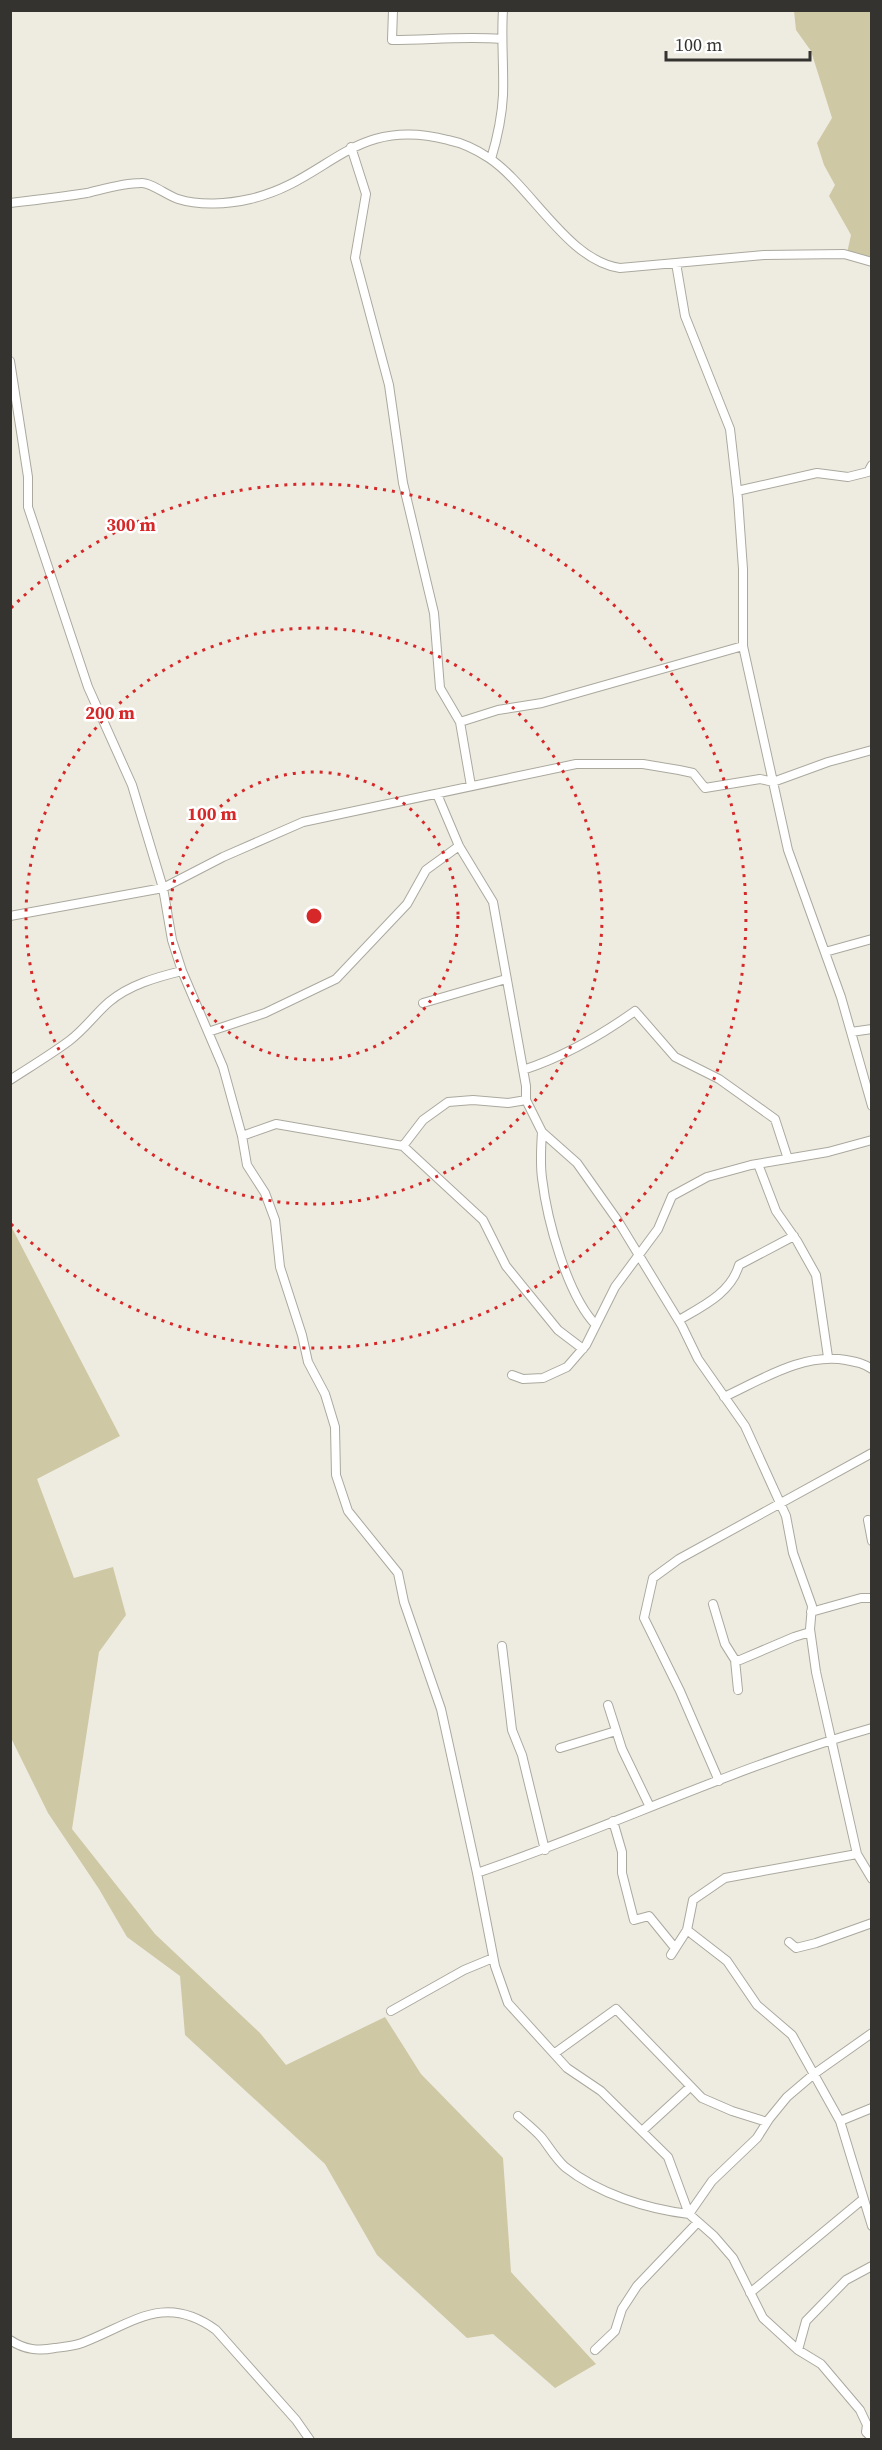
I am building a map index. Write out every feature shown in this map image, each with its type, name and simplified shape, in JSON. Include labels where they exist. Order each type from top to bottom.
[{"type":"street","points":[[393,10],[392,40],[471,37],[501,39]]},
{"type":"street","points":[[491,159],[497,140],[503,96],[501,39],[503,10]]},
{"type":"street","points":[[10,203],[143,182],[179,200],[230,202],[252,198],[281,188],[351,147],[395,133],[447,139],[468,146],[491,159],[555,225],[594,259],[606,266],[620,268],[764,255],[844,254],[872,262]]},
{"type":"street","points":[[351,147],[366,194],[355,258],[389,385],[404,483],[434,613],[440,688],[460,722],[471,786]]},
{"type":"street","points":[[676,263],[685,316],[730,429],[743,569],[742,646],[788,850],[825,952],[872,1106]]},
{"type":"street","points":[[10,361],[27,477],[28,507],[88,687],[132,785],[163,888],[172,940],[182,971],[223,1067],[243,1136],[247,1164],[265,1192],[275,1220],[280,1267],[302,1335],[308,1362],[325,1394],[335,1427],[336,1476],[348,1511],[398,1573],[404,1602],[441,1709],[493,1958],[508,2003],[567,2068],[601,2091],[668,2157],[689,2214],[733,2258],[763,2318],[798,2350],[821,2364],[860,2410],[867,2425],[866,2432],[872,2438]]},
{"type":"street","points":[[737,491],[817,473],[848,477],[868,472],[872,465]]},
{"type":"street","points":[[460,722],[498,710],[542,703],[742,646]]},
{"type":"street","points":[[10,916],[163,888],[223,857],[303,822],[576,764],[643,764],[679,770],[693,773],[705,788],[760,779],[773,782],[828,762],[872,750]]},
{"type":"street","points":[[437,794],[459,846],[493,902],[526,1100],[542,1132],[577,1163],[640,1254],[679,1320],[698,1359],[745,1426],[786,1516],[793,1553],[812,1606],[810,1632],[816,1672],[857,1854],[872,1879]]},
{"type":"street","points":[[208,1032],[265,1013],[336,979],[407,904],[426,870],[459,846]]},
{"type":"street","points":[[825,952],[872,939]]},
{"type":"street","points":[[10,1080],[69,1041],[92,1022],[109,1002],[130,988],[160,976],[182,971]]},
{"type":"street","points":[[423,1003],[506,979]]},
{"type":"street","points":[[522,1070],[545,1063],[587,1042],[635,1011],[675,1057],[719,1079],[775,1119],[788,1159]]},
{"type":"street","points":[[851,1032],[872,1029]]},
{"type":"street","points":[[403,1146],[423,1120],[448,1102],[473,1100],[508,1103],[526,1100]]},
{"type":"street","points":[[243,1136],[276,1124],[403,1146],[483,1220],[506,1266],[558,1330],[583,1349]]},
{"type":"street","points":[[542,1132],[542,1178],[548,1217],[570,1281],[588,1317],[596,1325]]},
{"type":"street","points":[[512,1375],[524,1378],[543,1378],[567,1367],[583,1349],[615,1287],[658,1228],[672,1196],[707,1177],[758,1164],[828,1152],[872,1140]]},
{"type":"street","points":[[758,1164],[776,1211],[794,1236],[816,1275],[828,1357]]},
{"type":"street","points":[[679,1320],[714,1300],[735,1278],[739,1265],[794,1236]]},
{"type":"street","points":[[724,1397],[792,1365],[828,1357],[864,1364],[872,1369]]},
{"type":"street","points":[[719,1781],[680,1691],[644,1618],[653,1578],[679,1559],[872,1452]]},
{"type":"street","points":[[868,1520],[872,1541]]},
{"type":"street","points":[[811,1612],[861,1598],[872,1598]]},
{"type":"street","points":[[713,1604],[725,1644],[735,1660],[738,1690]]},
{"type":"street","points":[[735,1660],[740,1660],[794,1636],[810,1632]]},
{"type":"street","points":[[502,1646],[512,1730],[522,1755],[545,1850]]},
{"type":"street","points":[[609,1705],[622,1749],[650,1807]]},
{"type":"street","points":[[477,1873],[545,1850],[613,1821],[719,1781],[872,1728]]},
{"type":"street","points":[[560,1748],[616,1731]]},
{"type":"street","points":[[613,1821],[622,1852],[622,1873],[634,1920],[649,1916],[673,1951],[687,1930],[693,1900],[725,1878],[857,1854]]},
{"type":"street","points":[[789,1942],[796,1948],[872,1923]]},
{"type":"street","points":[[687,1930],[728,1961],[757,2006],[792,2035],[840,2121],[872,2226]]},
{"type":"street","points":[[391,2011],[464,1970],[493,1958]]},
{"type":"street","points":[[555,2053],[616,2009],[702,2098],[732,2111],[767,2122]]},
{"type":"street","points":[[689,2214],[712,2181],[757,2138],[787,2097],[814,2074],[872,2033]]},
{"type":"street","points":[[642,2131],[690,2087]]},
{"type":"street","points":[[840,2121],[872,2108]]},
{"type":"street","points":[[518,2116],[540,2136],[564,2166],[587,2180],[614,2195],[664,2211],[689,2214]]},
{"type":"street","points":[[750,2293],[872,2192]]},
{"type":"street","points":[[595,2350],[615,2331],[622,2309],[637,2286],[699,2222]]},
{"type":"street","points":[[798,2350],[806,2321],[846,2280],[872,2266]]},
{"type":"street","points":[[10,2340],[33,2350],[51,2349],[79,2344],[139,2316],[168,2312],[203,2320],[216,2330],[296,2420],[310,2439]]},
{"type":"shaded area","points":[[794,11],[871,11],[871,260],[847,253],[851,235],[829,196],[835,185],[824,165],[817,143],[832,118],[811,51],[796,30]]},
{"type":"shaded area","points":[[11,1226],[120,1436],[37,1479],[74,1578],[113,1567],[126,1615],[99,1652],[72,1829],[155,1934],[260,2033],[286,2065],[385,2017],[421,2074],[503,2158],[511,2272],[596,2364],[555,2388],[493,2334],[467,2338],[377,2255],[325,2164],[185,2035],[180,1976],[127,1937],[99,1889],[48,1813],[11,1738]]}]
